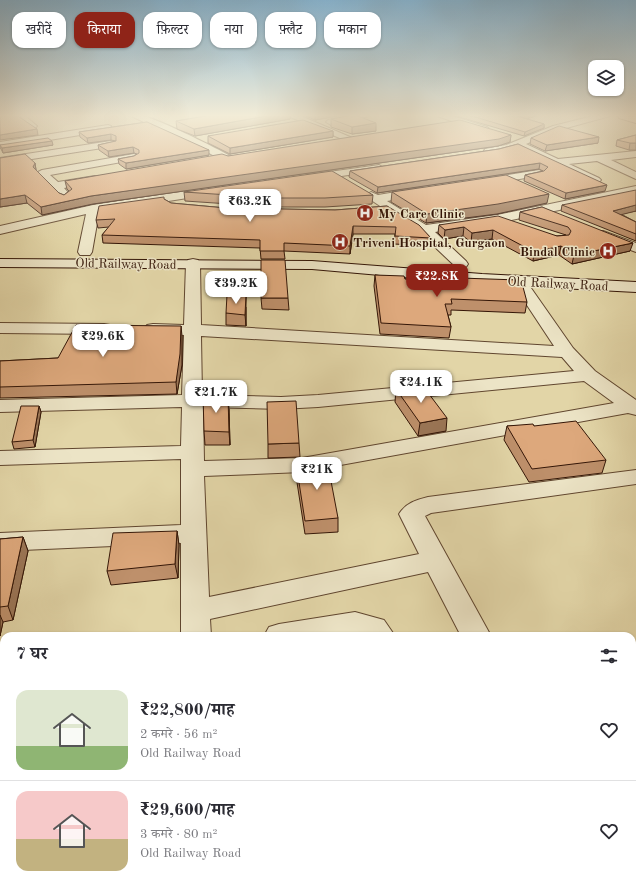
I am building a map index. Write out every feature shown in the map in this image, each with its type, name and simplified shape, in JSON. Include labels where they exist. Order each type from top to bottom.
[{"type":"street","points":[[0,161],[23,157]]},
{"type":"street","points":[[87,210],[55,186],[42,173],[131,157]]},
{"type":"street","points":[[135,157],[147,163]]},
{"type":"street","points":[[203,161],[231,157]]},
{"type":"street","points":[[548,157],[622,193]]},
{"type":"street","points":[[557,162],[603,157]]},
{"type":"street","points":[[226,158],[270,182],[251,185]]},
{"type":"street","points":[[598,158],[636,176]]},
{"type":"street","points":[[297,179],[388,166]]},
{"type":"street","points":[[469,185],[539,173]]},
{"type":"street","points":[[336,174],[349,183]]},
{"type":"street","points":[[55,186],[107,177]]},
{"type":"street","points":[[508,179],[529,189]]},
{"type":"street","points":[[0,230],[87,210],[228,188]]},
{"type":"street","points":[[424,229],[497,219],[636,190]]},
{"type":"street","points":[[362,191],[372,204],[390,208],[424,229],[461,264]]},
{"type":"street","points":[[372,204],[430,191]]},
{"type":"street","points":[[543,195],[564,205]]},
{"type":"street","points":[[145,201],[190,207]]},
{"type":"street","points":[[85,252],[87,210]]},
{"type":"street","points":[[543,210],[564,219]]},
{"type":"street","points":[[497,219],[525,228]]},
{"type":"street","points":[[593,231],[636,248]]},
{"type":"street","name":"Old Railway Road","points":[[0,252],[85,252],[272,256],[461,264],[481,272],[518,281],[636,287]]},
{"type":"street","name":"Old Railway Road","points":[[0,262],[312,265],[481,272],[548,268]]},
{"type":"street","points":[[193,263],[193,533],[196,623],[437,560]]},
{"type":"street","name":"Old Railway Road","points":[[608,271],[636,273]]},
{"type":"street","points":[[518,281],[567,352],[588,375],[634,408]]},
{"type":"street","points":[[0,328],[193,330],[567,352]]},
{"type":"street","points":[[0,406],[193,401],[281,403],[318,401],[588,375]]},
{"type":"street","points":[[0,458],[193,460],[302,465],[634,408]]},
{"type":"street","points":[[474,632],[437,560],[411,514],[419,508],[636,476]]},
{"type":"street","points":[[0,542],[193,533]]},
{"type":"street","points":[[304,632],[355,624],[374,628],[377,632]]},
{"type":"building","points":[[29,157],[35,163],[33,167],[59,193],[64,195],[72,189],[65,181],[202,157],[367,157],[91,196],[41,207],[25,195],[0,199],[0,158]]},
{"type":"building","points":[[126,157],[161,157],[126,163],[118,159]]},
{"type":"building","points":[[442,157],[547,157],[607,185],[566,193],[525,175],[544,171],[548,167],[540,163],[378,187],[350,171]]},
{"type":"building","points":[[332,171],[373,195],[325,198],[274,198],[184,192]]},
{"type":"building","points":[[506,175],[549,194],[498,204],[427,214],[392,192]]},
{"type":"building","points":[[636,190],[636,205],[613,211],[636,222],[636,234],[562,205]]},
{"type":"building","points":[[164,197],[164,199],[171,203],[226,208],[335,210],[387,206],[419,225],[431,238],[395,236],[396,227],[353,226],[350,246],[284,243],[284,251],[260,251],[260,240],[102,235],[115,219],[96,220],[99,206]]},
{"type":"building","points":[[542,207],[633,243],[574,255],[561,246],[534,252],[493,230],[472,233],[464,227],[445,230],[439,225],[498,216],[557,236],[569,235],[571,231],[568,227],[520,212]]},
{"type":"building","points":[[261,260],[285,260],[288,298],[261,298]]},
{"type":"building","points":[[375,275],[404,276],[405,279],[460,281],[460,278],[518,280],[523,287],[527,302],[451,299],[452,304],[445,304],[451,327],[381,323]]},
{"type":"building","points":[[227,295],[246,295],[245,315],[226,313]]},
{"type":"building","points":[[76,325],[181,326],[180,354],[176,382],[0,387],[0,361],[58,358]]},
{"type":"building","points":[[423,386],[447,418],[420,423],[396,389]]},
{"type":"building","points":[[203,396],[228,396],[229,432],[204,431]]},
{"type":"building","points":[[296,401],[299,443],[268,444],[267,402]]},
{"type":"building","points":[[21,406],[39,406],[33,440],[12,442]]},
{"type":"building","points":[[576,421],[606,460],[532,469],[507,426],[533,424],[534,426]]},
{"type":"building","points":[[327,460],[338,518],[305,521],[296,463]]},
{"type":"building","points":[[177,531],[175,564],[107,571],[113,533]]},
{"type":"building","points":[[23,537],[8,606],[0,607],[0,539]]},
{"type":"place","name":"My Care Clinic","points":[[365,213]]},
{"type":"place","name":"Triveni Hospital, Gurgaon","points":[[340,242]]},
{"type":"place","name":"Bindal Clinic","points":[[608,251]]}]
